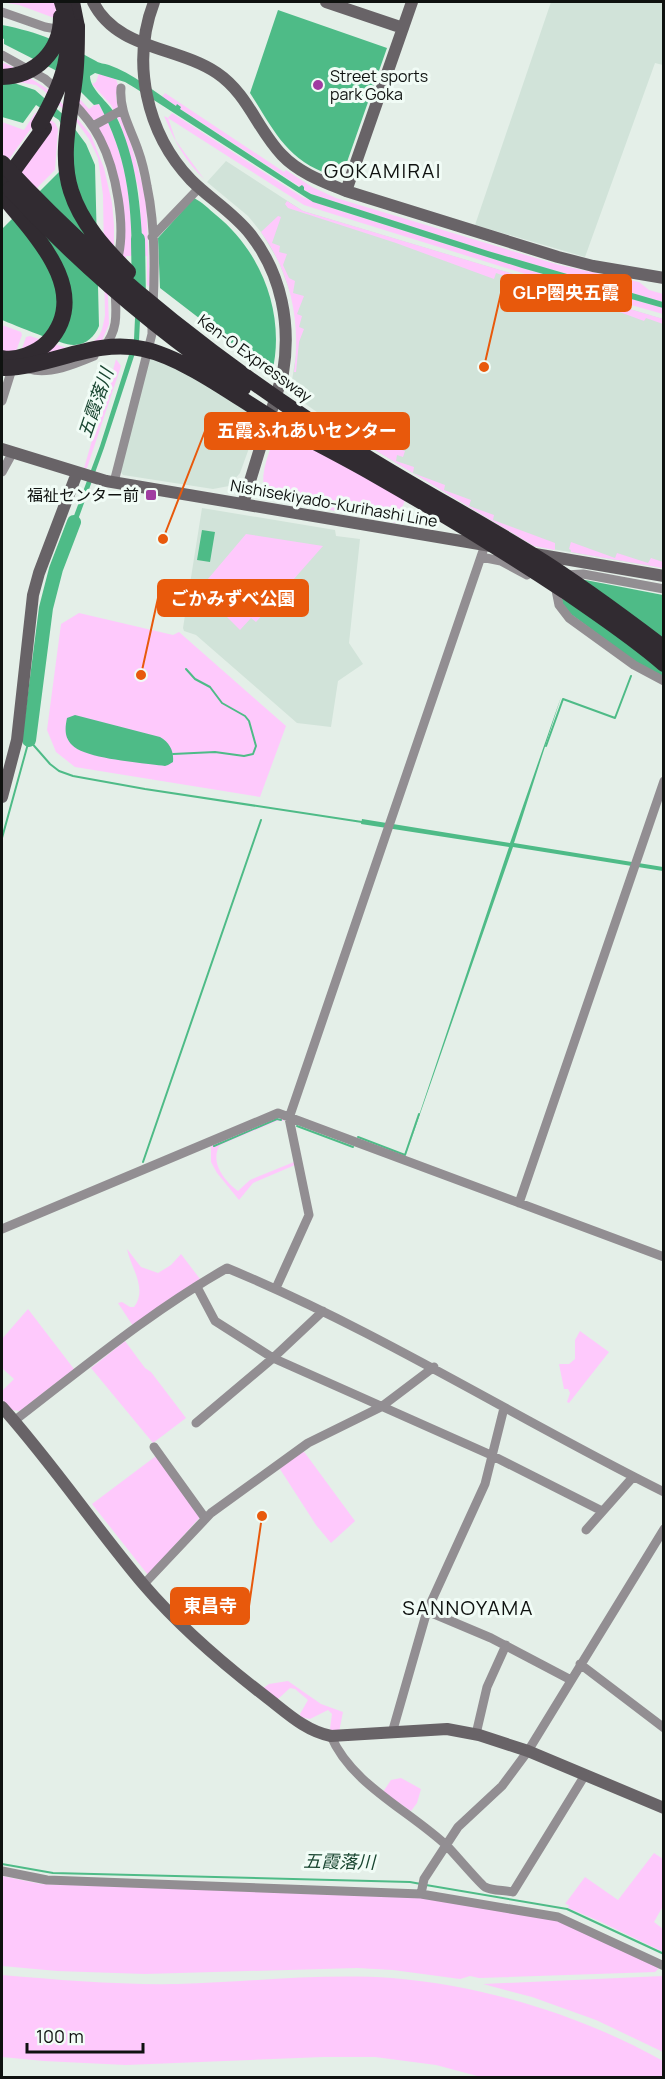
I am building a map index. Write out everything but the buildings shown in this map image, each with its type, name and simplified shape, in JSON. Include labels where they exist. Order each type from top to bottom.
[{"type":"highway","points":[[2,77],[24,73],[43,62],[50,54],[61,27],[61,2]]},
{"type":"highway","points":[[2,174],[41,126],[60,84],[67,58],[69,27],[61,2]]},
{"type":"highway","points":[[72,2],[77,27],[76,67],[66,150],[68,178],[75,201],[89,227],[109,253],[202,338],[219,357]]},
{"type":"highway","points":[[2,186],[64,92],[75,53],[77,27]]},
{"type":"highway","name":"Ken-O Expressway","points":[[2,163],[46,211],[89,252],[219,357],[280,401],[363,455],[536,557],[609,606],[663,648]]},
{"type":"highway","name":"Ken-O Expressway","points":[[2,179],[32,213],[85,264],[175,340],[211,367],[329,446],[529,567],[601,616],[663,664]]},
{"type":"highway","points":[[2,195],[49,254],[64,290],[59,326],[45,345],[27,355],[3,363]]},
{"type":"highway","points":[[3,363],[28,366],[98,348],[123,347],[152,351],[182,364],[280,423],[374,474]]},
{"type":"street","points":[[93,2],[101,15],[113,27],[144,43],[207,67],[228,81],[246,102],[283,156],[321,181],[346,191],[558,257],[593,266],[663,278]]},
{"type":"street","points":[[154,2],[144,43],[144,77],[154,121],[172,155],[191,180],[238,220],[258,245],[278,286],[285,315],[286,354],[281,382],[243,504]]},
{"type":"street","points":[[326,2],[403,28]]},
{"type":"street","points":[[346,191],[412,2]]},
{"type":"street","points":[[2,12],[45,27],[69,32],[87,43]]},
{"type":"street","points":[[2,55],[45,78],[77,107],[93,126],[107,156],[115,184],[122,246],[115,268],[116,321],[113,337],[98,354],[49,370],[36,371],[14,363],[2,401]]},
{"type":"street","points":[[114,483],[152,334],[154,273],[147,185],[138,150],[122,110],[121,88]]},
{"type":"street","points":[[93,126],[122,110]]},
{"type":"street","points":[[152,237],[200,187]]},
{"type":"street","points":[[2,472],[7,450]]},
{"type":"street","name":"Nishisekiyado-Kurihashi Line","points":[[7,450],[114,483],[243,504],[483,551],[663,576]]},
{"type":"street","points":[[2,797],[17,740],[33,595],[39,573],[79,474]]},
{"type":"street","points":[[276,1288],[309,1215],[290,1118],[483,551],[536,579],[554,579],[574,574],[663,589]]},
{"type":"street","points":[[554,579],[559,605],[569,618],[634,665],[663,681]]},
{"type":"street","points":[[519,1203],[663,781]]},
{"type":"street","points":[[2,1229],[278,1113],[663,1257]]},
{"type":"street","points":[[14,1421],[136,1327],[227,1268],[276,1288],[434,1368],[504,1408],[663,1492]]},
{"type":"street","points":[[197,1287],[215,1321],[273,1358],[491,1455],[602,1511]]},
{"type":"street","points":[[196,1423],[273,1358],[323,1311]]},
{"type":"street","points":[[144,1584],[206,1518],[308,1443],[381,1407],[434,1368]]},
{"type":"street","points":[[2,1407],[144,1584],[171,1614],[242,1678],[316,1733],[331,1736],[447,1730],[476,1734],[528,1750],[663,1808]]},
{"type":"street","points":[[392,1733],[427,1611],[485,1484],[504,1408]]},
{"type":"street","points":[[154,1447],[206,1518]]},
{"type":"street","points":[[586,1530],[633,1477]]},
{"type":"street","points":[[422,1887],[458,1827],[502,1786],[528,1750],[663,1529]]},
{"type":"street","points":[[427,1611],[506,1646],[571,1680]]},
{"type":"street","points":[[476,1734],[487,1687],[506,1646]]},
{"type":"street","points":[[580,1664],[663,1728]]},
{"type":"street","points":[[331,1736],[337,1751],[363,1780],[406,1811],[446,1845],[484,1887],[513,1892],[585,1775]]},
{"type":"street","points":[[2,1871],[47,1880],[422,1887],[558,1917],[663,1966]]},
{"type":"shaded area","points":[[2,2],[55,2],[57,19],[19,5]]},
{"type":"shaded area","points":[[551,2],[663,2],[663,65],[655,63],[585,257],[475,225]]},
{"type":"shaded area","points":[[278,10],[387,48],[347,162],[343,170],[331,175],[316,169],[292,152],[274,131],[250,93]]},
{"type":"shaded area","points":[[2,25],[50,39],[126,73],[176,106],[177,104],[181,107],[180,109],[299,187],[302,185],[304,190],[311,194],[488,251],[663,302],[663,308],[522,268],[313,202],[125,82],[95,73],[90,76],[91,81],[96,91],[115,114],[128,148],[137,184],[143,256],[132,256],[126,178],[116,142],[99,104],[94,105],[55,70],[4,44]]},
{"type":"shaded area","points":[[4,63],[46,88],[91,135],[104,168],[112,203],[114,247],[107,272],[109,324],[101,343],[88,355],[44,368],[34,367],[18,360],[26,337],[30,336],[73,350],[93,342],[102,330],[105,315],[103,195],[98,158],[89,139],[76,121],[36,85],[18,82],[2,75],[2,64]]},
{"type":"shaded area","points":[[99,73],[116,79],[118,108],[142,183],[146,203],[150,287],[147,285],[147,256],[143,256],[139,191],[121,125],[111,105],[92,84],[96,82]]},
{"type":"shaded area","points":[[2,79],[35,90],[66,117],[86,144],[95,165],[99,326],[86,342],[74,345],[61,342],[2,320],[2,229],[59,172],[63,128],[59,120],[36,105],[23,123],[2,117]]},
{"type":"shaded area","points":[[165,93],[284,172],[286,170],[312,187],[336,198],[559,265],[639,282],[649,290],[663,294],[663,302],[488,251],[311,194],[162,97]]},
{"type":"shaded area","points":[[77,96],[89,109],[99,104],[116,142],[129,196],[132,256],[126,256],[126,264],[121,258],[121,199],[93,121],[76,103]]},
{"type":"shaded area","points":[[39,112],[55,123],[58,129],[55,170],[36,189],[18,170],[35,123],[2,169],[2,122],[24,130],[35,113]]},
{"type":"shaded area","points":[[172,113],[302,197],[522,268],[663,308],[663,314],[564,286],[304,205],[168,118]]},
{"type":"shaded area","points":[[164,116],[168,118],[176,140]]},
{"type":"shaded area","points":[[177,142],[204,179],[191,165]]},
{"type":"shaded area","points":[[226,161],[303,211],[663,319],[663,568],[534,546],[345,432],[290,393],[297,332],[293,300],[279,262],[261,232],[248,216],[207,182]]},
{"type":"shaded area","points":[[194,198],[232,230],[258,266],[273,307],[276,329],[276,351],[272,373],[251,353],[247,355],[160,288],[158,238]]},
{"type":"shaded area","points":[[287,201],[303,211],[663,319],[663,324],[646,318],[644,321],[587,300],[585,305],[496,273],[494,279],[396,243],[288,208],[285,204]]},
{"type":"shaded area","points":[[278,216],[281,217],[272,243],[280,246],[279,252],[287,254],[283,265],[289,278],[295,281],[293,293],[304,296],[297,314],[302,316],[299,327],[304,329],[299,342],[296,372],[294,372],[295,316],[291,299],[280,264],[261,232]]},
{"type":"shaded area","points":[[136,298],[141,300],[139,341],[71,539],[66,537],[100,446],[134,339]]},
{"type":"shaded area","points":[[2,325],[21,332],[15,354],[2,354]]},
{"type":"shaded area","points":[[149,358],[182,369],[260,418],[240,473],[229,486],[213,489],[123,475],[120,471]]},
{"type":"shaded area","points":[[116,359],[121,366],[87,468],[84,468],[110,388]]},
{"type":"shaded area","points":[[321,415],[345,422],[343,429],[405,451],[403,457],[397,455],[396,461],[414,467],[413,473],[445,485],[444,490],[471,500],[469,506],[494,515],[493,520],[555,543],[555,550],[534,546],[345,432]]},
{"type":"shaded area","points":[[278,428],[405,500],[397,523],[284,501],[270,496],[263,483],[264,473]]},
{"type":"shaded area","points":[[202,508],[335,530],[336,536],[360,539],[349,643],[363,664],[338,681],[331,727],[297,723],[196,635],[184,631]]},
{"type":"shaded area","points":[[202,530],[215,532],[210,562],[197,560]]},
{"type":"shaded area","points":[[246,534],[323,546],[256,622],[251,618],[240,630],[218,608],[202,586]]},
{"type":"shaded area","points":[[571,542],[615,558],[617,553],[648,563],[651,558],[663,562],[663,568],[571,552],[569,549]]},
{"type":"shaded area","points":[[575,578],[663,595],[663,677],[637,663],[568,612],[563,604],[558,585]]},
{"type":"shaded area","points":[[79,613],[173,635],[179,632],[286,726],[260,797],[75,767],[56,752],[47,730],[61,624]]},
{"type":"shaded area","points":[[561,697],[514,843],[663,867],[663,871],[513,847],[405,1157],[509,847],[361,824],[362,819],[510,843]]},
{"type":"shaded area","points":[[75,715],[160,737],[171,748],[173,762],[165,766],[130,762],[79,750],[69,742],[66,732],[67,718]]},
{"type":"shaded area","points":[[277,1117],[283,1118],[284,1121],[277,1121],[220,1145],[217,1151],[216,1158],[220,1171],[238,1191],[250,1180],[294,1162],[295,1165],[253,1183],[239,1200],[211,1162],[211,1143]]},
{"type":"shaded area","points":[[127,1249],[141,1267],[158,1273],[171,1265],[181,1254],[200,1279],[133,1326],[118,1303],[122,1302],[134,1307],[138,1300],[139,1286]]},
{"type":"shaded area","points":[[28,1309],[74,1369],[20,1411],[12,1410],[2,1399],[2,1391],[14,1379],[2,1368],[2,1339]]},
{"type":"shaded area","points":[[580,1331],[609,1352],[569,1403],[567,1402],[570,1393],[568,1389],[564,1389],[559,1364],[569,1364],[575,1359],[575,1340]]},
{"type":"shaded area","points":[[125,1341],[186,1418],[153,1443],[91,1368]]},
{"type":"shaded area","points":[[302,1451],[355,1521],[331,1543],[316,1525],[278,1466]]},
{"type":"shaded area","points":[[156,1456],[201,1516],[148,1575],[92,1504]]},
{"type":"shaded area","points":[[288,1681],[321,1704],[343,1712],[339,1732],[330,1729],[332,1714],[328,1710],[310,1719],[301,1717],[300,1714],[308,1700],[295,1689],[290,1688],[278,1699],[262,1689],[269,1684]]},
{"type":"shaded area","points":[[401,1778],[421,1789],[417,1803],[411,1811],[383,1792],[391,1780]]},
{"type":"shaded area","points":[[654,1853],[663,1859],[663,1906],[654,1922],[663,1929],[663,1952],[568,1908],[569,1905],[565,1904],[585,1877],[618,1900]]},
{"type":"shaded area","points":[[2,1876],[41,1884],[416,1896],[555,1919],[658,1969],[655,1972],[479,1978],[470,1976],[460,1979],[393,1970],[357,1968],[145,1974],[57,1971],[2,1966]]},
{"type":"shaded area","points":[[2,1975],[90,1982],[156,1984],[339,1977],[392,1978],[427,1982],[532,2005],[599,2030],[663,2061],[663,2077],[481,2077],[436,2065],[375,2057],[126,2065],[2,2057]]},
{"type":"shaded area","points":[[663,1976],[663,2052],[596,2020],[532,1997],[483,1984]]},
{"type":"waterway","name":"五霞落川","points":[[138,239],[139,301]]},
{"type":"waterway","name":"五霞落川","points":[[29,740],[46,608],[56,569],[74,522]]},
{"type":"waterway","points":[[173,754],[215,752],[244,756],[253,754],[256,746],[249,721],[245,716],[222,703],[210,687],[195,679],[186,669]]},
{"type":"waterway","points":[[546,746],[563,699],[615,718],[631,676]]},
{"type":"waterway","points":[[29,740],[50,764],[59,771],[73,776],[362,822]]},
{"type":"waterway","name":"五霞落川","points":[[2,838],[29,740]]},
{"type":"waterway","points":[[143,1162],[261,820]]},
{"type":"waterway","points":[[358,1137],[405,1155],[419,1114]]},
{"type":"waterway","points":[[214,1146],[277,1119],[281,1120]]},
{"type":"waterway","points":[[297,1126],[353,1147]]},
{"type":"waterway","name":"五霞落川","points":[[2,1864],[53,1873],[421,1884]]},
{"type":"waterway","name":"五霞落川","points":[[426,1885],[567,1909],[664,1954]]},
{"type":"place","name":"Street sports park Goka","points":[[318,85]]},
{"type":"place","name":"GLP圏央五霞","points":[[484,367]]},
{"type":"place","name":"福祉センター前","points":[[151,495]]},
{"type":"place","name":"五霞ふれあいセンター","points":[[163,539]]},
{"type":"place","name":"ごかみずべ公園","points":[[141,675]]},
{"type":"place","name":"東昌寺","points":[[262,1516]]},
{"type":"district","name":"GOKAMIRAI","points":[[383,171]]},
{"type":"district","name":"SANNOYAMA","points":[[468,1608]]}]
